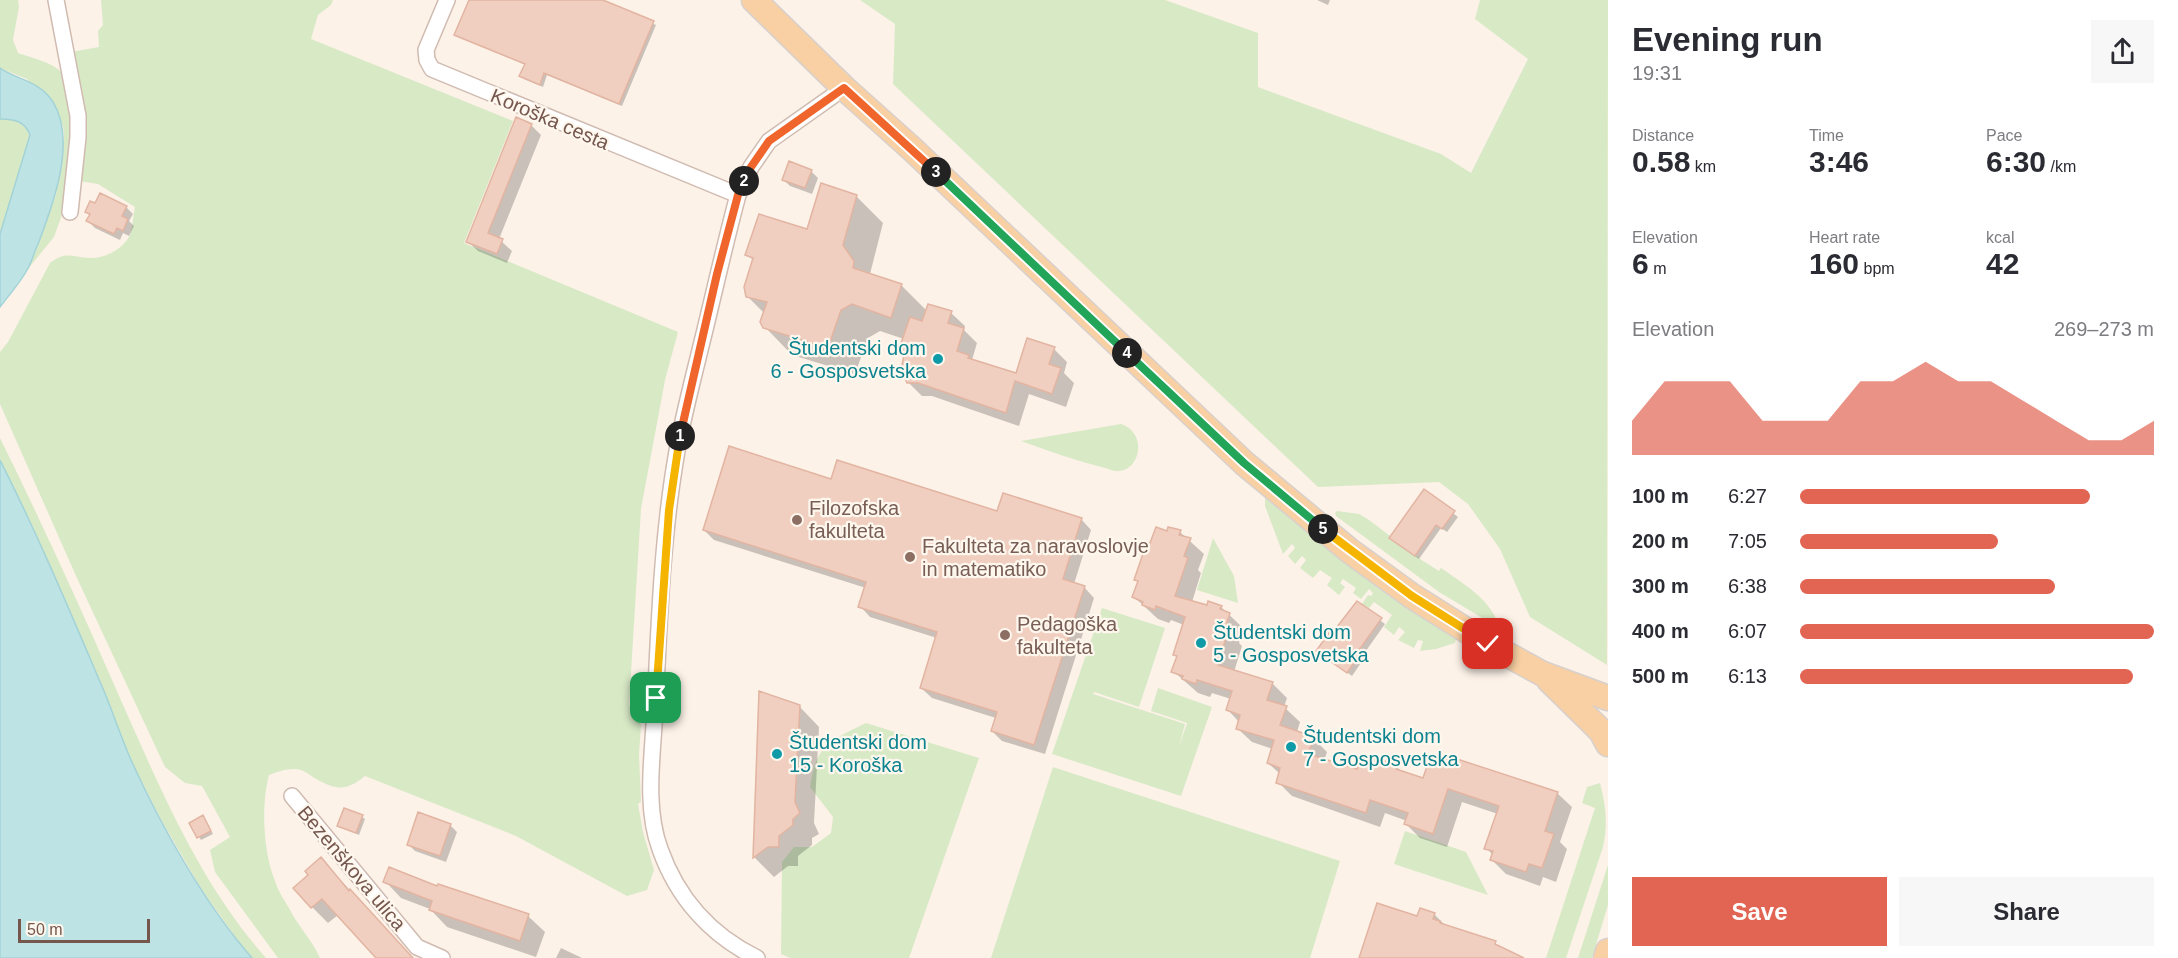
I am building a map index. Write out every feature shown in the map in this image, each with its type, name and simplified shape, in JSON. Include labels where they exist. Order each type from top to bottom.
[{"type":"main road","points":[[754,0],[844,88],[969,202],[1160,385],[1277,491],[1350,551],[1412,596],[1608,715]]},
{"type":"main road","points":[[1543,674],[1608,698]]},
{"type":"main road","points":[[1543,674],[1601,731],[1608,744]]},
{"type":"main road","points":[[1606,958],[1608,951]]},
{"type":"street","points":[[56,0],[78,116],[70,212]]},
{"type":"street","name":"Koroška cesta","points":[[447,0],[426,50],[427,60],[432,69],[738,195]]},
{"type":"street","points":[[757,958],[708,925],[683,897],[659,848],[653,822],[651,795],[669,510],[677,451],[738,195],[751,167],[769,141],[844,88]]},
{"type":"street","name":"Bezenškova ulica","points":[[292,796],[417,947],[442,958]]},
{"type":"green space","points":[[0,0],[18,0],[19,7],[13,40],[18,53],[48,63],[63,74],[73,120],[63,212],[54,237],[27,270],[56,195],[64,134],[63,126],[27,79],[0,68]]},
{"type":"green space","points":[[101,0],[333,0],[331,5],[318,15],[311,39],[513,121],[464,243],[678,332],[665,380],[641,509],[629,705],[639,717],[641,726],[639,754],[641,802],[638,804],[654,870],[647,890],[627,896],[516,836],[365,776],[348,786],[337,787],[325,784],[297,769],[269,775],[266,787],[264,828],[271,869],[278,888],[320,958],[278,958],[215,872],[210,850],[230,837],[202,786],[185,783],[165,767],[76,576],[0,404],[0,352],[8,342],[50,263],[66,256],[97,258],[108,254],[119,248],[131,232],[135,207],[98,184],[79,181],[71,52],[99,47],[98,31],[103,25]]},
{"type":"green space","points":[[860,0],[1165,0],[1258,33],[1258,87],[1441,154],[1471,173],[1528,59],[1475,19],[1480,0],[1608,0],[1607,665],[1530,617],[1500,549],[1468,504],[1439,482],[1318,487],[893,84],[895,24]]},
{"type":"green space","points":[[0,119],[18,122],[28,130],[30,135],[0,234]]},
{"type":"green space","points":[[1121,424],[1135,435],[1138,451],[1132,464],[1119,471],[1021,441]]},
{"type":"green space","points":[[0,438],[60,563],[147,760],[181,830],[219,896],[266,958],[252,958],[246,952],[200,887],[131,761],[65,599],[0,460]]},
{"type":"green space","points":[[1265,498],[1270,498],[1453,635],[1456,638],[1455,643],[1420,651],[1423,641],[1418,640],[1414,648],[1398,640],[1405,632],[1399,627],[1394,635],[1384,627],[1392,615],[1374,602],[1369,608],[1362,604],[1368,595],[1371,596],[1373,593],[1369,589],[1361,599],[1353,593],[1356,588],[1343,579],[1340,583],[1345,587],[1339,595],[1327,585],[1332,578],[1320,570],[1313,578],[1300,568],[1306,560],[1302,556],[1295,564],[1288,556],[1295,548],[1292,544],[1283,554],[1265,506]]},
{"type":"green space","points":[[1337,511],[1359,514],[1423,561],[1439,571],[1441,568],[1467,586],[1484,601],[1496,618],[1499,628],[1439,592],[1336,516]]},
{"type":"green space","points":[[1213,538],[1234,576],[1238,603],[1197,590]]},
{"type":"green space","points":[[1102,608],[1165,628],[1139,707],[1094,692],[1093,694],[1185,724],[1179,747],[1187,723],[1151,711],[1158,688],[1212,707],[1181,796],[1052,754]]},
{"type":"green space","points":[[866,723],[979,758],[909,958],[790,958],[781,954],[782,862],[794,847],[812,847],[831,833],[833,817],[810,787],[816,761],[834,740]]},
{"type":"green space","points":[[1053,767],[1340,861],[1310,958],[991,958]]},
{"type":"green space","points":[[1600,783],[1606,815],[1603,847],[1566,958],[1546,958],[1595,808],[1582,803],[1587,787]]},
{"type":"green space","points":[[1405,831],[1466,852],[1488,895],[1394,864]]},
{"type":"green space","points":[[1608,865],[1608,905],[1592,958],[1578,958]]},
{"type":"water","points":[[0,68],[35,85],[48,95],[60,118],[63,154],[56,192],[29,267],[0,307],[0,234],[30,135],[28,130],[18,122],[0,119]]},
{"type":"water","points":[[0,460],[52,571],[105,693],[131,760],[156,811],[201,889],[252,958],[0,958]]},
{"type":"building","points":[[469,0],[603,0],[654,21],[619,104],[544,73],[540,85],[519,76],[525,64],[454,35]]},
{"type":"building","points":[[516,117],[532,124],[488,233],[503,239],[497,254],[466,242]]},
{"type":"building","points":[[789,161],[812,170],[805,188],[782,180]]},
{"type":"building","points":[[821,183],[857,195],[843,245],[854,261],[853,268],[902,284],[891,318],[852,304],[841,310],[828,348],[763,328],[760,322],[767,302],[746,297],[744,287],[753,258],[745,255],[759,214],[807,229]]},
{"type":"building","points":[[100,193],[127,206],[122,216],[128,219],[123,231],[117,228],[114,234],[86,221],[90,214],[85,212],[90,201],[95,203]]},
{"type":"building","name":"Študentski dom 6 - Gosposvetska","points":[[928,304],[952,311],[948,323],[964,328],[957,351],[969,355],[968,358],[1016,373],[1027,338],[1055,347],[1049,364],[1061,368],[1052,394],[1015,381],[1006,413],[918,383],[907,383],[901,370],[905,350],[899,349],[910,317],[922,321]]},
{"type":"building","points":[[729,446],[831,479],[837,460],[997,511],[1003,493],[1082,518],[1063,579],[1085,586],[1034,745],[991,731],[997,712],[920,688],[937,632],[858,607],[866,582],[703,530]]},
{"type":"building","points":[[1424,489],[1455,511],[1442,529],[1436,525],[1415,556],[1389,538]]},
{"type":"building","points":[[1156,527],[1167,531],[1168,527],[1181,530],[1179,535],[1191,538],[1184,556],[1188,558],[1175,596],[1207,605],[1208,601],[1222,606],[1220,609],[1230,613],[1225,629],[1228,631],[1218,665],[1273,682],[1267,700],[1287,706],[1280,725],[1314,737],[1308,754],[1357,769],[1362,754],[1398,765],[1396,769],[1423,778],[1431,754],[1456,762],[1457,759],[1558,792],[1545,831],[1554,834],[1542,868],[1529,864],[1526,872],[1490,860],[1493,851],[1484,849],[1499,806],[1448,789],[1433,834],[1404,824],[1408,813],[1370,800],[1366,813],[1276,783],[1280,768],[1267,763],[1274,740],[1236,729],[1240,715],[1226,710],[1232,691],[1197,680],[1196,684],[1171,672],[1177,656],[1173,655],[1185,617],[1156,606],[1155,610],[1142,605],[1143,602],[1132,597],[1138,581],[1134,580],[1147,542],[1150,543]]},
{"type":"building","points":[[1357,601],[1382,618],[1359,650],[1361,652],[1347,673],[1316,651]]},
{"type":"building","name":"Študentski dom 15 - Koroška","points":[[759,691],[800,705],[795,802],[800,813],[793,819],[793,825],[779,836],[779,847],[768,847],[753,858]]},
{"type":"building","points":[[344,808],[363,815],[356,833],[337,826]]},
{"type":"building","points":[[418,812],[451,824],[440,856],[407,845]]},
{"type":"building","points":[[203,815],[211,831],[197,838],[189,823]]},
{"type":"building","points":[[321,857],[349,891],[350,889],[413,958],[376,958],[322,899],[311,908],[293,888],[308,875],[305,871]]},
{"type":"building","points":[[389,867],[437,886],[438,884],[529,914],[520,941],[429,910],[432,901],[383,882]]},
{"type":"building","points":[[1377,903],[1417,916],[1420,908],[1435,913],[1433,919],[1440,923],[1496,941],[1495,944],[1524,958],[1359,958]]},
{"type":"place","name":"Študentski dom 6 - Gosposvetska","points":[[938,359]]},
{"type":"place","name":"Filozofska fakulteta","points":[[797,520]]},
{"type":"place","name":"Fakulteta za naravoslovje in matematiko","points":[[910,557]]},
{"type":"place","name":"Pedagoška fakulteta","points":[[1005,635]]},
{"type":"place","name":"Študentski dom 5 - Gosposvetska","points":[[1201,643]]},
{"type":"place","name":"Študentski dom 7 - Gosposvetska","points":[[1291,747]]},
{"type":"place","name":"Študentski dom 15 - Koroška","points":[[777,754]]},
{"type":"route","points":[[656,698],[669,510],[677,451],[717,274],[738,195],[751,167],[769,141],[844,88],[911,148],[1244,463],[1350,551],[1412,596],[1488,644]]}]
